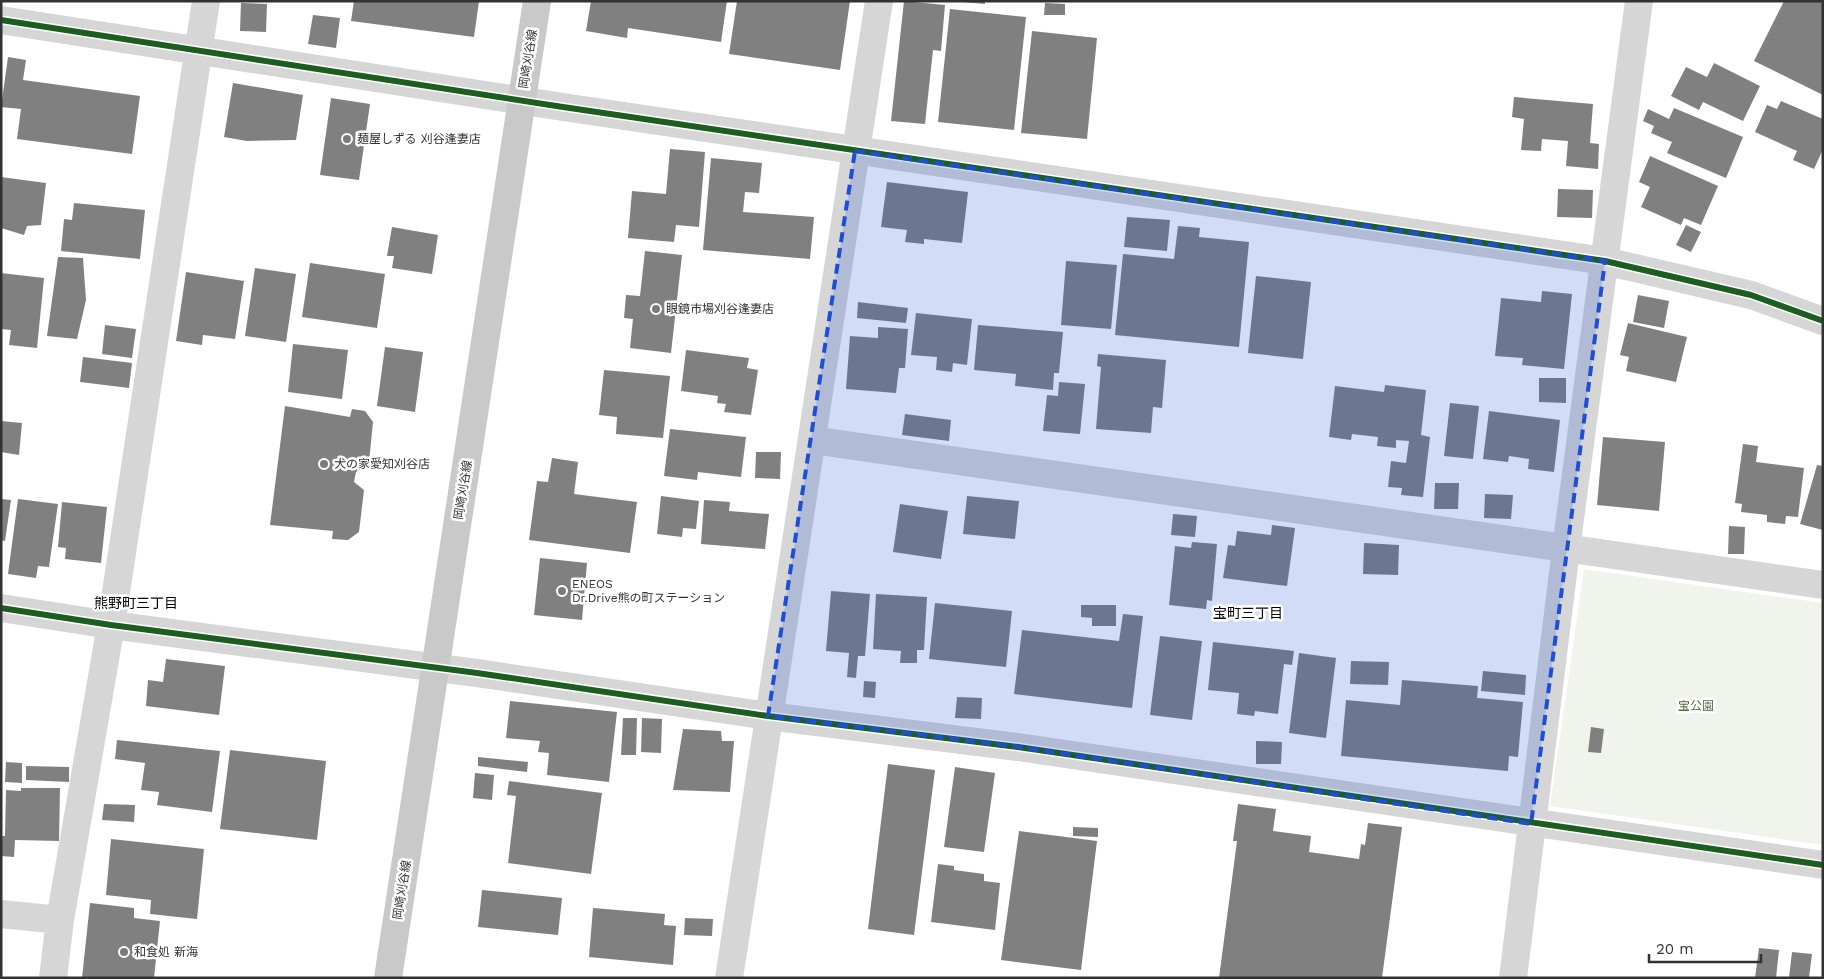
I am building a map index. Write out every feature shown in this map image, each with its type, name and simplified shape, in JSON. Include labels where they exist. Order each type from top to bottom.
[{"type":"main road","name":"岡崎刈谷線","points":[[388,978],[537,1]]},
{"type":"street","points":[[53,978],[60,920],[111,624],[206,1]]},
{"type":"street","points":[[729,978],[879,1]]},
{"type":"street","points":[[1513,978],[1566,549],[1639,1]]},
{"type":"street","points":[[1,20],[855,151],[1099,185],[1605,261],[1751,295],[1823,320]]},
{"type":"street","points":[[812,440],[1566,549],[1823,584]]},
{"type":"street","points":[[1,608],[768,716],[1018,747],[1531,824],[1823,865]]},
{"type":"street","points":[[1,914],[60,920]]},
{"type":"highlighted area","points":[[855,151],[1605,261],[1531,824],[1018,747],[768,716]]},
{"type":"green space","name":"宝公園","points":[[1584,569],[1823,603],[1823,845],[1550,806]]},
{"type":"building","points":[[354,1],[479,1],[474,37],[351,21]]},
{"type":"building","points":[[591,1],[727,1],[721,42],[628,28],[627,38],[586,31]]},
{"type":"building","points":[[737,1],[850,1],[840,70],[729,54]]},
{"type":"building","points":[[904,1],[945,5],[941,51],[933,50],[925,124],[891,121]]},
{"type":"building","points":[[952,1],[985,1],[985,4]]},
{"type":"building","points":[[1784,1],[1823,1],[1823,95],[1754,61]]},
{"type":"building","points":[[241,3],[267,4],[266,32],[240,31]]},
{"type":"building","points":[[1045,3],[1065,4],[1065,15],[1044,15]]},
{"type":"building","points":[[950,9],[1026,17],[1014,130],[938,122]]},
{"type":"building","points":[[313,15],[340,18],[336,48],[308,44]]},
{"type":"building","points":[[1032,31],[1097,38],[1087,139],[1021,133]]},
{"type":"building","points":[[8,57],[26,60],[23,80],[140,96],[132,154],[17,139],[21,109],[1,107]]},
{"type":"building","points":[[1714,63],[1760,86],[1743,121],[1703,102],[1699,110],[1671,96],[1686,67],[1707,77]]},
{"type":"building","points":[[233,83],[303,95],[296,140],[247,141],[224,137]]},
{"type":"building","points":[[1514,97],[1593,104],[1590,143],[1599,144],[1598,169],[1566,166],[1568,141],[1542,139],[1541,151],[1521,150],[1524,119],[1512,117]]},
{"type":"building","points":[[331,98],[370,104],[359,180],[320,175]]},
{"type":"building","points":[[1781,101],[1823,119],[1823,149],[1814,169],[1793,160],[1797,151],[1755,132],[1767,105],[1777,109]]},
{"type":"building","points":[[1674,108],[1743,137],[1726,178],[1667,153],[1672,142],[1651,133],[1654,126],[1643,121],[1648,109],[1669,119]]},
{"type":"building","points":[[670,149],[705,152],[699,227],[676,225],[674,242],[628,238],[632,191],[666,194]]},
{"type":"building","points":[[1650,156],[1718,186],[1701,225],[1684,218],[1681,225],[1641,207],[1650,187],[1639,182]]},
{"type":"building","points":[[711,158],[762,163],[759,193],[745,192],[743,212],[814,217],[810,259],[703,250]]},
{"type":"building","points":[[1,177],[46,183],[41,225],[27,226],[24,235],[1,228]]},
{"type":"building","points":[[887,182],[968,192],[962,243],[924,239],[924,244],[905,242],[907,230],[881,227]]},
{"type":"building","points":[[1558,189],[1593,190],[1592,218],[1557,217]]},
{"type":"building","points":[[74,203],[145,210],[140,259],[61,251],[64,219],[72,220]]},
{"type":"building","points":[[1127,217],[1170,220],[1167,251],[1124,247]]},
{"type":"building","points":[[1686,225],[1701,232],[1691,252],[1676,245]]},
{"type":"building","points":[[1178,226],[1200,228],[1199,237],[1249,242],[1239,347],[1115,335],[1123,254],[1174,259]]},
{"type":"building","points":[[392,227],[438,235],[432,274],[392,268],[394,256],[387,256]]},
{"type":"building","points":[[645,251],[682,255],[671,353],[630,348],[633,319],[624,318],[626,295],[640,296]]},
{"type":"building","points":[[58,257],[83,258],[86,300],[77,339],[47,336]]},
{"type":"building","points":[[1066,261],[1117,265],[1111,329],[1061,325]]},
{"type":"building","points":[[310,263],[385,274],[377,328],[302,317]]},
{"type":"building","points":[[255,268],[296,274],[286,342],[245,336]]},
{"type":"building","points":[[186,272],[244,281],[235,339],[203,335],[202,345],[176,341]]},
{"type":"building","points":[[1,273],[44,278],[37,348],[9,345],[11,330],[1,329]]},
{"type":"building","points":[[1256,276],[1311,282],[1303,359],[1248,353]]},
{"type":"building","points":[[1542,291],[1572,294],[1564,369],[1522,365],[1523,358],[1495,356],[1501,298],[1541,302]]},
{"type":"building","points":[[1638,295],[1669,301],[1664,328],[1633,322]]},
{"type":"building","points":[[858,302],[908,308],[906,323],[857,318]]},
{"type":"building","points":[[916,313],[972,319],[967,365],[953,363],[952,372],[936,370],[937,357],[911,355]]},
{"type":"building","points":[[1628,323],[1687,337],[1676,382],[1626,371],[1629,357],[1620,355]]},
{"type":"building","points":[[105,325],[136,329],[132,358],[102,354]]},
{"type":"building","points":[[978,325],[1063,332],[1059,373],[1054,373],[1053,390],[1015,386],[1016,374],[974,370]]},
{"type":"building","points":[[878,327],[908,329],[905,368],[899,368],[896,393],[846,389],[850,336],[878,338]]},
{"type":"building","points":[[293,344],[348,350],[342,399],[288,392]]},
{"type":"building","points":[[385,347],[423,352],[415,412],[377,406]]},
{"type":"building","points":[[686,350],[749,358],[747,368],[758,370],[751,415],[724,412],[726,404],[717,403],[718,396],[681,391]]},
{"type":"building","points":[[1098,354],[1166,360],[1162,408],[1153,407],[1151,433],[1096,429],[1101,367],[1097,366]]},
{"type":"building","points":[[83,357],[132,363],[129,388],[80,382]]},
{"type":"building","points":[[604,370],[670,376],[663,438],[616,434],[617,417],[599,415]]},
{"type":"building","points":[[1539,378],[1566,378],[1566,403],[1539,402]]},
{"type":"building","points":[[1059,382],[1085,384],[1080,434],[1043,431],[1047,395],[1058,396]]},
{"type":"building","points":[[1385,385],[1426,390],[1421,435],[1430,437],[1423,497],[1401,495],[1402,488],[1388,487],[1391,461],[1406,463],[1409,441],[1396,440],[1396,448],[1377,446],[1378,437],[1352,434],[1351,440],[1329,437],[1335,386],[1384,392]]},
{"type":"building","points":[[1450,403],[1479,406],[1473,459],[1444,456]]},
{"type":"building","points":[[285,406],[350,417],[352,409],[365,411],[373,422],[369,462],[356,472],[354,482],[364,490],[359,532],[348,540],[332,539],[333,531],[270,525]]},
{"type":"building","points":[[1489,411],[1560,420],[1554,472],[1528,469],[1529,459],[1509,456],[1508,462],[1483,459]]},
{"type":"building","points":[[905,414],[951,420],[949,441],[902,435]]},
{"type":"building","points":[[1,421],[22,423],[19,455],[1,452]]},
{"type":"building","points":[[670,429],[746,437],[741,477],[698,472],[697,480],[664,476]]},
{"type":"building","points":[[1603,437],[1665,442],[1659,511],[1597,505]]},
{"type":"building","points":[[1743,444],[1758,446],[1756,462],[1804,468],[1798,517],[1786,516],[1785,524],[1767,522],[1767,515],[1741,512],[1742,504],[1735,503]]},
{"type":"building","points":[[756,452],[781,452],[780,479],[755,478]]},
{"type":"building","points":[[552,458],[578,462],[574,494],[637,502],[630,553],[529,540],[537,481],[548,482]]},
{"type":"building","points":[[1817,465],[1823,466],[1823,530],[1800,524]]},
{"type":"building","points":[[1435,483],[1459,483],[1458,509],[1434,509]]},
{"type":"building","points":[[1485,494],[1513,495],[1511,519],[1484,518]]},
{"type":"building","points":[[661,496],[699,501],[696,529],[683,528],[682,537],[657,534]]},
{"type":"building","points":[[967,496],[1019,501],[1015,539],[963,534]]},
{"type":"building","points":[[1,499],[11,500],[5,541],[1,540]]},
{"type":"building","points":[[18,499],[58,504],[49,567],[38,566],[36,578],[8,574]]},
{"type":"building","points":[[704,500],[730,502],[729,511],[769,514],[765,549],[701,544]]},
{"type":"building","points":[[62,502],[107,507],[101,563],[65,559],[66,548],[58,547]]},
{"type":"building","points":[[900,504],[948,511],[941,559],[893,552]]},
{"type":"building","points":[[1173,514],[1197,516],[1195,537],[1171,535]]},
{"type":"building","points":[[1272,525],[1295,528],[1287,586],[1223,578],[1228,545],[1235,546],[1237,531],[1271,535]]},
{"type":"building","points":[[1729,526],[1745,527],[1744,554],[1728,554]]},
{"type":"building","points":[[1192,542],[1217,544],[1212,601],[1207,600],[1206,609],[1169,605],[1175,546],[1191,548]]},
{"type":"building","points":[[1364,543],[1399,545],[1398,575],[1363,574]]},
{"type":"building","points":[[540,558],[587,563],[582,620],[534,615]]},
{"type":"building","points":[[831,591],[870,594],[865,656],[858,656],[856,678],[847,677],[849,653],[826,651]]},
{"type":"building","points":[[876,594],[927,597],[924,650],[917,650],[917,663],[900,663],[901,651],[873,649]]},
{"type":"building","points":[[935,603],[1012,611],[1006,667],[929,659]]},
{"type":"building","points":[[1081,605],[1116,605],[1116,626],[1092,626],[1092,618],[1081,617]]},
{"type":"building","points":[[1123,614],[1143,616],[1132,708],[1014,694],[1022,630],[1119,641]]},
{"type":"building","points":[[1160,636],[1202,641],[1192,720],[1150,715]]},
{"type":"building","points":[[1213,642],[1294,651],[1292,665],[1284,664],[1278,714],[1255,711],[1254,716],[1237,714],[1239,693],[1208,690]]},
{"type":"building","points":[[1299,653],[1336,658],[1326,738],[1289,733]]},
{"type":"building","points":[[166,659],[225,666],[219,715],[146,706],[148,680],[163,682]]},
{"type":"building","points":[[1351,661],[1389,662],[1388,685],[1350,684]]},
{"type":"building","points":[[1483,671],[1526,675],[1525,695],[1481,691]]},
{"type":"building","points":[[1402,680],[1478,686],[1477,698],[1523,702],[1518,757],[1509,756],[1508,771],[1341,756],[1346,700],[1400,705]]},
{"type":"building","points":[[864,681],[876,682],[875,698],[863,697]]},
{"type":"building","points":[[957,697],[982,698],[981,719],[955,718]]},
{"type":"building","points":[[510,701],[617,712],[609,782],[547,775],[549,753],[538,752],[540,741],[506,738]]},
{"type":"building","points":[[623,718],[637,718],[636,755],[621,755]]},
{"type":"building","points":[[642,718],[662,719],[661,753],[641,752]]},
{"type":"building","points":[[1591,727],[1604,729],[1601,753],[1588,752]]},
{"type":"building","points":[[683,729],[721,731],[722,741],[734,741],[730,792],[673,790]]},
{"type":"building","points":[[117,740],[220,751],[212,812],[157,805],[159,792],[141,790],[145,763],[115,759]]},
{"type":"building","points":[[1256,741],[1282,742],[1281,764],[1256,764]]},
{"type":"building","points":[[230,750],[326,761],[317,840],[220,829]]},
{"type":"building","points":[[478,757],[528,762],[527,772],[478,766]]},
{"type":"building","points":[[6,762],[22,763],[22,783],[5,782]]},
{"type":"building","points":[[888,764],[935,770],[914,935],[868,929]]},
{"type":"building","points":[[26,766],[69,767],[69,782],[26,780]]},
{"type":"building","points":[[955,767],[995,773],[984,852],[944,847]]},
{"type":"building","points":[[475,773],[494,775],[492,800],[473,798]]},
{"type":"building","points":[[509,781],[602,793],[591,874],[508,863],[516,796],[507,795]]},
{"type":"building","points":[[21,788],[60,788],[59,841],[15,840],[14,857],[1,856],[1,836],[5,836],[6,790],[21,791]]},
{"type":"building","points":[[104,804],[135,805],[134,822],[102,820]]},
{"type":"building","points":[[1238,804],[1276,809],[1273,831],[1311,836],[1309,852],[1359,859],[1361,844],[1365,845],[1368,823],[1402,827],[1382,978],[1219,978],[1237,841],[1233,841]]},
{"type":"building","points":[[1073,827],[1098,828],[1098,837],[1073,836]]},
{"type":"building","points":[[1019,831],[1097,841],[1081,970],[1001,960]]},
{"type":"building","points":[[111,839],[204,849],[197,919],[150,914],[151,900],[106,895]]},
{"type":"building","points":[[938,864],[954,866],[954,870],[984,874],[984,881],[1000,883],[995,930],[931,922]]},
{"type":"building","points":[[482,890],[562,898],[558,935],[478,927]]},
{"type":"building","points":[[90,903],[134,908],[134,918],[160,921],[154,978],[82,978]]},
{"type":"building","points":[[593,908],[665,914],[664,925],[676,926],[673,965],[589,957]]},
{"type":"building","points":[[685,918],[713,919],[712,936],[684,935]]},
{"type":"building","points":[[1759,948],[1779,950],[1776,978],[1755,978]]},
{"type":"building","points":[[1792,952],[1812,954],[1809,978],[1789,978]]},
{"type":"cycle path","points":[[1,20],[563,107],[1605,261],[1751,295],[1823,321]]},
{"type":"cycle path","points":[[1,608],[111,625],[477,673],[768,716],[1018,747],[1823,865]]},
{"type":"place","name":"麺屋しずる 刈谷逢妻店","points":[[347,139]]},
{"type":"place","name":"眼鏡市場刈谷逢妻店","points":[[656,309]]},
{"type":"place","name":"犬の家愛知刈谷店","points":[[324,464]]},
{"type":"place","name":"ENEOS Dr.Drive熊の町ステーション","points":[[562,591]]},
{"type":"place","name":"和食処 新海","points":[[124,952]]},
{"type":"district","name":"熊野町三丁目","points":[[136,603]]},
{"type":"district","name":"宝町三丁目","points":[[1248,613]]}]
